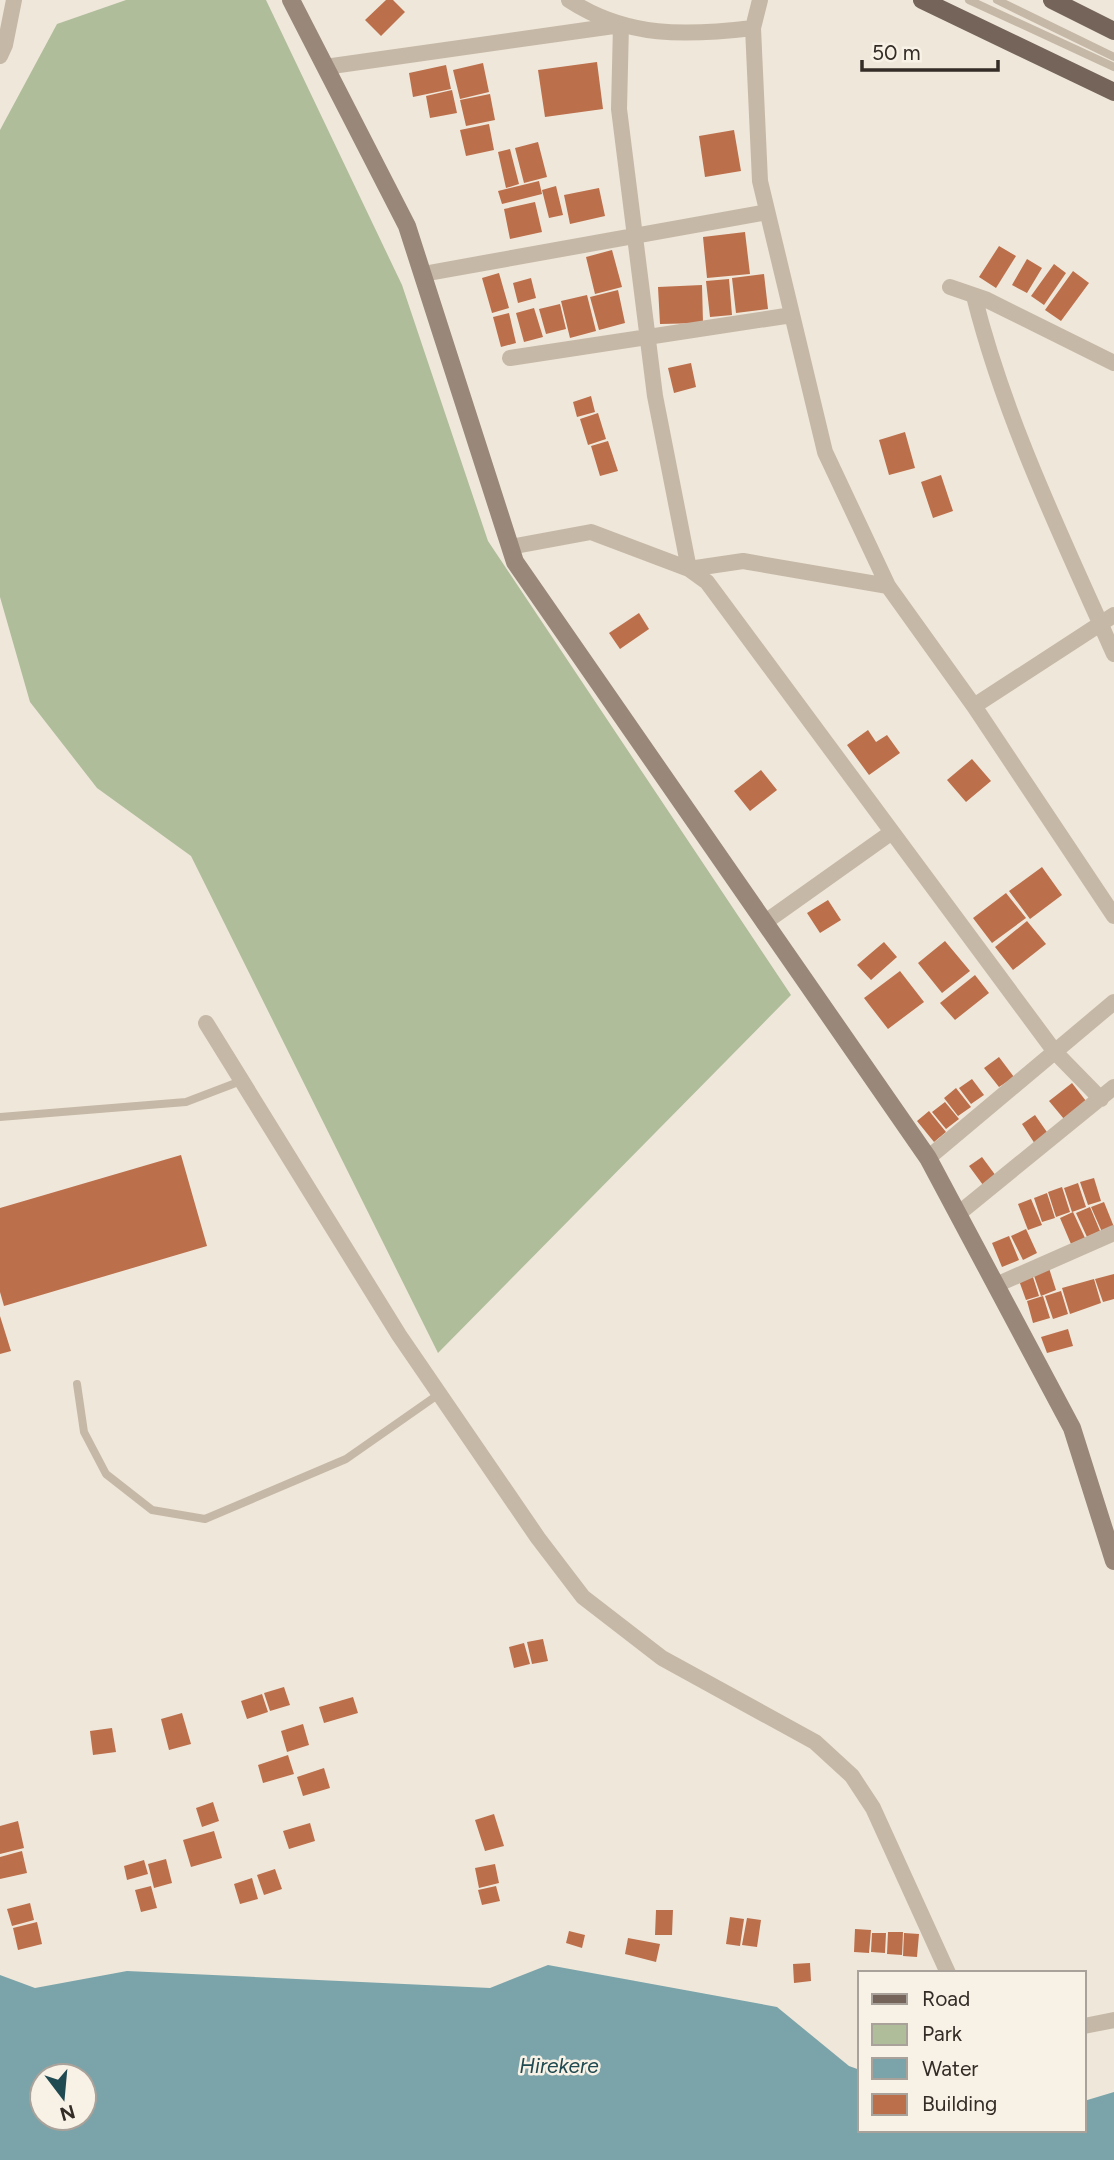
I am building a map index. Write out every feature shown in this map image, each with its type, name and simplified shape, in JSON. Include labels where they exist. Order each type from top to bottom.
[{"type":"main road","points":[[922,0],[1114,92]]},
{"type":"main road","points":[[1062,2],[1114,30]]},
{"type":"street","points":[[0,56],[5,45],[14,0]]},
{"type":"street","points":[[291,0],[407,226],[515,562],[928,1158],[1072,1428],[1114,1561]]},
{"type":"street","points":[[569,0],[621,26]]},
{"type":"street","points":[[760,0],[753,28],[760,181],[825,452],[888,586],[974,706],[1114,916]]},
{"type":"street","points":[[325,67],[621,26],[690,35],[753,28]]},
{"type":"street","points":[[621,26],[619,108],[655,396],[689,569]]},
{"type":"street","points":[[423,274],[767,212]]},
{"type":"street","points":[[950,287],[1114,363]]},
{"type":"street","points":[[974,296],[986,344],[1032,471],[1107,619],[1114,654]]},
{"type":"street","points":[[510,358],[792,315]]},
{"type":"street","points":[[510,547],[591,531],[689,569],[706,582],[1055,1052],[1101,1098]]},
{"type":"street","points":[[689,569],[743,561],[888,586]]},
{"type":"street","points":[[974,706],[1107,619]]},
{"type":"street","points":[[764,923],[892,832]]},
{"type":"street","points":[[928,1158],[1114,1002]]},
{"type":"street","points":[[206,1023],[370,1290],[538,1538],[583,1597],[662,1658],[815,1742],[852,1776],[873,1808],[947,1971]]},
{"type":"street","points":[[958,1214],[1114,1087]]},
{"type":"street","points":[[996,1285],[1114,1233]]},
{"type":"street","points":[[1086,2026],[1114,2020]]},
{"type":"lane","points":[[969,0],[1114,67]]},
{"type":"lane","points":[[997,0],[1114,57]]},
{"type":"lane","points":[[0,1117],[186,1102],[241,1081]]},
{"type":"lane","points":[[77,1384],[84,1432],[106,1474],[152,1510],[205,1519],[346,1459],[439,1394]]},
{"type":"green space","points":[[126,0],[266,0],[402,285],[488,541],[791,995],[438,1353],[191,856],[97,788],[30,702],[0,597],[0,130],[57,24]]},
{"type":"water","name":"Hirekere","points":[[548,1965],[777,2007],[849,2066],[858,2069],[858,2132],[1086,2132],[1086,2100],[1114,2092],[1114,2160],[0,2160],[0,1975],[35,1988],[127,1971],[490,1988]]},
{"type":"building","points":[[386,0],[393,0],[405,12],[381,36],[365,20]]},
{"type":"building","points":[[597,62],[603,109],[545,117],[538,70]]},
{"type":"building","points":[[483,63],[489,92],[460,99],[453,70]]},
{"type":"building","points":[[446,65],[451,89],[413,97],[409,73]]},
{"type":"building","points":[[452,90],[457,113],[430,118],[426,96]]},
{"type":"building","points":[[490,94],[495,120],[466,126],[460,100]]},
{"type":"building","points":[[489,124],[494,150],[466,156],[460,130]]},
{"type":"building","points":[[734,130],[741,171],[705,177],[699,136]]},
{"type":"building","points":[[538,142],[547,177],[524,183],[515,148]]},
{"type":"building","points":[[510,149],[519,184],[506,188],[498,152]]},
{"type":"building","points":[[539,181],[542,194],[502,204],[498,191]]},
{"type":"building","points":[[556,186],[563,215],[549,218],[542,190]]},
{"type":"building","points":[[599,188],[605,216],[570,224],[564,195]]},
{"type":"building","points":[[535,202],[542,232],[510,239],[504,209]]},
{"type":"building","points":[[745,232],[750,274],[707,278],[703,237]]},
{"type":"building","points":[[999,246],[1016,256],[996,288],[979,277]]},
{"type":"building","points":[[612,250],[622,287],[595,294],[586,257]]},
{"type":"building","points":[[1027,259],[1042,268],[1027,293],[1012,285]]},
{"type":"building","points":[[1054,264],[1066,273],[1044,305],[1031,296]]},
{"type":"building","points":[[1073,271],[1089,283],[1061,321],[1045,310]]},
{"type":"building","points":[[499,273],[509,308],[492,313],[482,278]]},
{"type":"building","points":[[764,274],[768,309],[736,313],[732,278]]},
{"type":"building","points":[[531,278],[536,298],[518,303],[513,283]]},
{"type":"building","points":[[729,279],[732,315],[710,317],[706,281]]},
{"type":"building","points":[[702,285],[703,323],[660,324],[658,287]]},
{"type":"building","points":[[618,290],[625,323],[599,330],[590,297]]},
{"type":"building","points":[[587,295],[596,331],[570,338],[561,301]]},
{"type":"building","points":[[560,304],[566,329],[546,334],[539,309]]},
{"type":"building","points":[[534,308],[543,337],[524,342],[516,313]]},
{"type":"building","points":[[509,313],[516,343],[501,347],[493,317]]},
{"type":"building","points":[[691,363],[696,387],[674,393],[668,368]]},
{"type":"building","points":[[591,396],[595,412],[577,417],[573,402]]},
{"type":"building","points":[[598,413],[606,439],[588,445],[580,419]]},
{"type":"building","points":[[905,432],[915,468],[889,475],[879,440]]},
{"type":"building","points":[[608,441],[618,471],[600,476],[591,446]]},
{"type":"building","points":[[941,475],[953,511],[933,518],[921,482]]},
{"type":"building","points":[[639,613],[649,629],[620,649],[609,633]]},
{"type":"building","points":[[868,730],[876,742],[887,735],[900,753],[869,775],[847,745]]},
{"type":"building","points":[[972,759],[991,781],[966,802],[947,780]]},
{"type":"building","points":[[761,770],[777,790],[750,811],[734,791]]},
{"type":"building","points":[[1042,867],[1062,895],[1030,919],[1009,891]]},
{"type":"building","points":[[1006,893],[1026,918],[992,943],[973,918]]},
{"type":"building","points":[[828,900],[841,920],[820,933],[807,913]]},
{"type":"building","points":[[1027,921],[1046,944],[1013,970],[995,947]]},
{"type":"building","points":[[945,941],[970,971],[942,993],[918,963]]},
{"type":"building","points":[[884,942],[897,957],[871,980],[857,965]]},
{"type":"building","points":[[900,971],[924,1002],[888,1029],[864,998]]},
{"type":"building","points":[[975,975],[989,993],[955,1020],[940,1003]]},
{"type":"building","points":[[999,1057],[1014,1077],[999,1087],[984,1068]]},
{"type":"building","points":[[972,1079],[984,1095],[971,1104],[959,1088]]},
{"type":"building","points":[[1072,1083],[1086,1101],[1064,1119],[1049,1101]]},
{"type":"building","points":[[956,1088],[971,1107],[958,1116],[944,1098]]},
{"type":"building","points":[[945,1102],[959,1119],[946,1129],[932,1112]]},
{"type":"building","points":[[929,1111],[946,1132],[934,1142],[917,1121]]},
{"type":"building","points":[[1035,1115],[1049,1135],[1035,1144],[1022,1124]]},
{"type":"building","points":[[181,1155],[207,1246],[4,1306],[0,1292],[0,1208]]},
{"type":"building","points":[[982,1157],[996,1176],[983,1185],[969,1166]]},
{"type":"building","points":[[1094,1178],[1101,1201],[1088,1205],[1080,1182]]},
{"type":"building","points":[[1078,1183],[1086,1207],[1072,1212],[1064,1188]]},
{"type":"building","points":[[1062,1187],[1070,1212],[1056,1217],[1048,1192]]},
{"type":"building","points":[[1047,1193],[1055,1218],[1042,1222],[1034,1198]]},
{"type":"building","points":[[1031,1199],[1042,1225],[1028,1230],[1018,1204]]},
{"type":"building","points":[[1104,1202],[1114,1227],[1102,1232],[1091,1207]]},
{"type":"building","points":[[1090,1207],[1100,1231],[1087,1237],[1076,1213]]},
{"type":"building","points":[[1073,1212],[1085,1238],[1071,1244],[1060,1218]]},
{"type":"building","points":[[1026,1229],[1037,1253],[1023,1260],[1011,1236]]},
{"type":"building","points":[[1009,1236],[1019,1260],[1002,1267],[992,1243]]},
{"type":"building","points":[[1048,1265],[1056,1290],[1041,1296],[1032,1270]]},
{"type":"building","points":[[1031,1271],[1039,1296],[1026,1300],[1017,1275]]},
{"type":"building","points":[[1114,1274],[1114,1299],[1103,1302],[1095,1279]]},
{"type":"building","points":[[1094,1279],[1101,1303],[1070,1314],[1062,1288]]},
{"type":"building","points":[[1061,1291],[1068,1314],[1053,1319],[1045,1296]]},
{"type":"building","points":[[1043,1296],[1050,1318],[1033,1323],[1027,1301]]},
{"type":"building","points":[[0,1316],[11,1351],[0,1354]]},
{"type":"building","points":[[1068,1329],[1073,1346],[1047,1353],[1041,1337]]},
{"type":"building","points":[[543,1639],[548,1661],[532,1664],[527,1642]]},
{"type":"building","points":[[524,1643],[530,1664],[514,1668],[509,1647]]},
{"type":"building","points":[[284,1687],[290,1705],[270,1711],[264,1693]]},
{"type":"building","points":[[262,1694],[268,1712],[247,1719],[241,1701]]},
{"type":"building","points":[[353,1697],[358,1713],[324,1723],[319,1707]]},
{"type":"building","points":[[182,1713],[191,1744],[169,1750],[161,1719]]},
{"type":"building","points":[[303,1724],[309,1745],[287,1752],[281,1731]]},
{"type":"building","points":[[112,1728],[116,1752],[93,1755],[90,1731]]},
{"type":"building","points":[[288,1755],[294,1774],[263,1783],[258,1765]]},
{"type":"building","points":[[324,1768],[330,1788],[303,1796],[297,1777]]},
{"type":"building","points":[[213,1802],[219,1821],[202,1827],[196,1808]]},
{"type":"building","points":[[494,1814],[504,1846],[485,1851],[475,1820]]},
{"type":"building","points":[[18,1821],[24,1848],[0,1854],[0,1826]]},
{"type":"building","points":[[310,1823],[315,1841],[289,1849],[283,1831]]},
{"type":"building","points":[[214,1831],[222,1858],[191,1867],[183,1840]]},
{"type":"building","points":[[22,1851],[27,1873],[0,1879],[0,1857]]},
{"type":"building","points":[[166,1859],[172,1883],[154,1888],[148,1864]]},
{"type":"building","points":[[144,1860],[148,1874],[127,1880],[124,1866]]},
{"type":"building","points":[[495,1864],[499,1883],[479,1888],[475,1868]]},
{"type":"building","points":[[275,1869],[282,1889],[264,1895],[257,1875]]},
{"type":"building","points":[[252,1878],[258,1899],[240,1904],[234,1884]]},
{"type":"building","points":[[151,1886],[157,1908],[141,1912],[135,1890]]},
{"type":"building","points":[[496,1886],[500,1901],[482,1905],[478,1890]]},
{"type":"building","points":[[30,1903],[34,1920],[12,1926],[7,1909]]},
{"type":"building","points":[[656,1910],[673,1910],[672,1935],[655,1935]]},
{"type":"building","points":[[730,1917],[744,1919],[740,1946],[726,1944]]},
{"type":"building","points":[[747,1918],[761,1920],[757,1947],[742,1945]]},
{"type":"building","points":[[37,1922],[42,1944],[18,1950],[13,1928]]},
{"type":"building","points":[[855,1929],[871,1930],[869,1953],[854,1952]]},
{"type":"building","points":[[569,1931],[585,1935],[582,1948],[566,1943]]},
{"type":"building","points":[[888,1932],[903,1932],[902,1955],[887,1954]]},
{"type":"building","points":[[872,1933],[886,1933],[885,1953],[871,1952]]},
{"type":"building","points":[[904,1933],[919,1934],[917,1957],[903,1956]]},
{"type":"building","points":[[628,1938],[660,1944],[656,1962],[625,1954]]},
{"type":"building","points":[[810,1963],[811,1981],[794,1983],[793,1964]]}]
